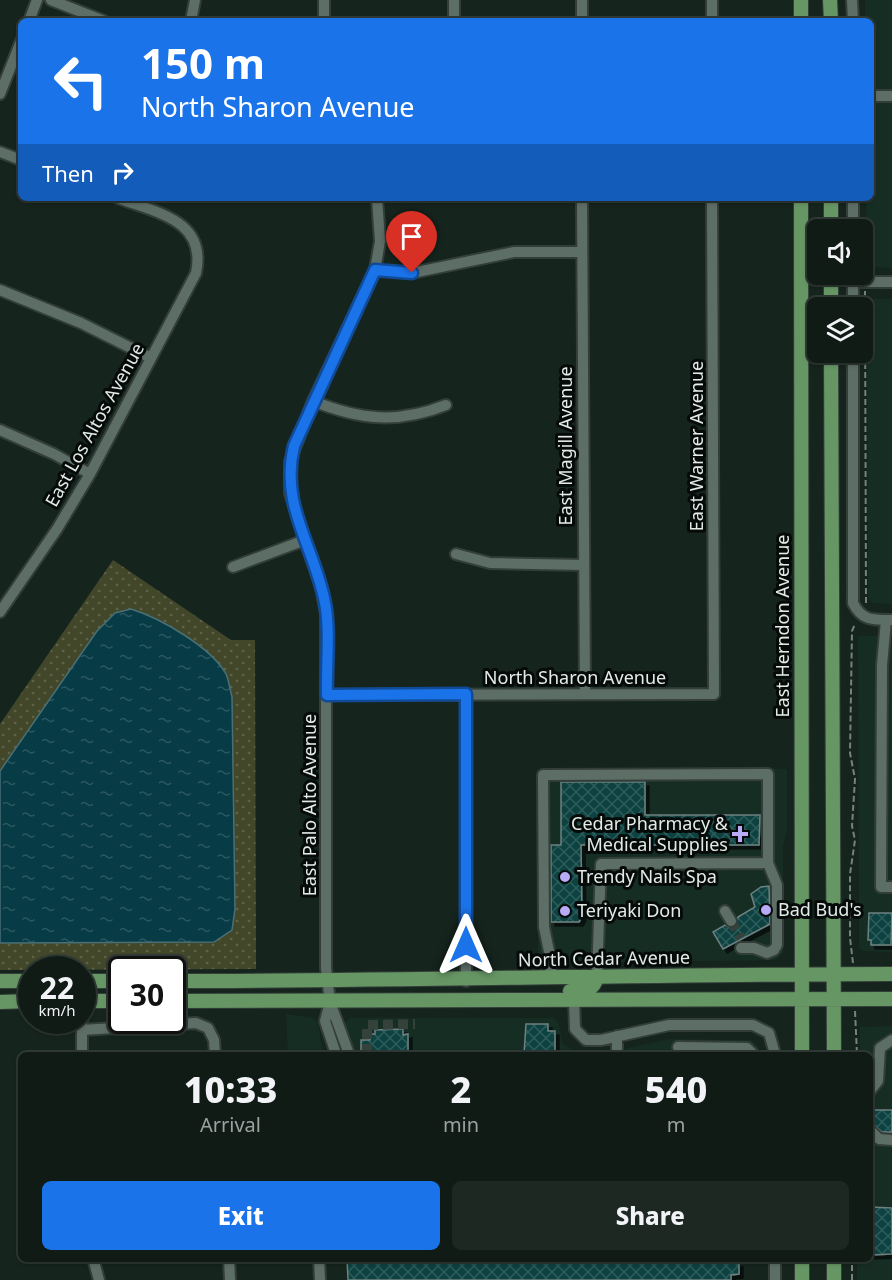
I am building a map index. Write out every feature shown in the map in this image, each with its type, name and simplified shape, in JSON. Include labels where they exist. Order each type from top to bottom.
[{"type":"main road","points":[[801,0],[801,18]]},
{"type":"main road","points":[[831,0],[831,18]]},
{"type":"main road","name":"East Herndon Avenue","points":[[801,201],[802,1052]]},
{"type":"main road","points":[[831,201],[831,219]]},
{"type":"main road","points":[[831,363],[834,1052]]},
{"type":"main road","name":"North Cedar Avenue","points":[[186,981],[466,981],[597,976],[892,974]]},
{"type":"main road","points":[[464,1001],[508,992],[583,991],[595,985],[597,976]]},
{"type":"main road","points":[[0,981],[18,981]]},
{"type":"main road","points":[[186,1001],[892,999]]},
{"type":"main road","points":[[0,1002],[18,1001]]},
{"type":"main road","points":[[802,1262],[802,1280]]},
{"type":"main road","points":[[834,1262],[834,1280]]},
{"type":"street","points":[[30,18],[37,0]]},
{"type":"street","points":[[51,0],[96,18]]},
{"type":"street","points":[[192,18],[195,0]]},
{"type":"street","points":[[324,0],[324,18]]},
{"type":"street","points":[[454,0],[454,18]]},
{"type":"street","points":[[582,0],[582,18]]},
{"type":"street","points":[[712,0],[712,18]]},
{"type":"street","points":[[852,0],[853,18]]},
{"type":"street","points":[[0,94],[18,49]]},
{"type":"street","points":[[874,96],[892,96]]},
{"type":"street","points":[[0,152],[18,159]]},
{"type":"street","name":"East Los Altos Avenue","points":[[0,612],[57,529],[90,474],[193,282],[198,263],[197,246],[192,236],[180,223],[125,201]]},
{"type":"street","name":"East Palo Alto Avenue","points":[[330,1002],[325,600],[293,507],[288,477],[294,446],[375,270],[380,241],[377,201]]},
{"type":"street","name":"East Magill Avenue","points":[[582,201],[585,694]]},
{"type":"street","name":"East Warner Avenue","points":[[712,201],[714,694]]},
{"type":"street","points":[[853,201],[853,219]]},
{"type":"street","points":[[375,270],[412,273],[514,252],[582,252]]},
{"type":"street","points":[[873,280],[892,282]]},
{"type":"street","points":[[0,291],[81,322],[151,358]]},
{"type":"street","points":[[853,363],[853,603],[858,614],[869,620],[889,620],[882,665],[881,887],[892,887]]},
{"type":"street","points":[[313,401],[344,413],[386,418],[420,415],[446,405]]},
{"type":"street","points":[[0,429],[90,474]]},
{"type":"street","points":[[233,567],[305,540]]},
{"type":"street","points":[[456,554],[489,563],[584,565]]},
{"type":"street","points":[[466,694],[466,981]]},
{"type":"street","name":"North Sharon Avenue","points":[[327,695],[714,694]]},
{"type":"street","points":[[551,978],[551,961],[544,927],[543,775],[768,774],[768,863],[777,885],[777,945],[774,950],[767,953],[754,948],[741,948]]},
{"type":"street","points":[[597,976],[601,864],[768,863]]},
{"type":"street","points":[[725,911],[731,921]]},
{"type":"street","points":[[574,1000],[574,1024],[580,1037],[594,1040],[669,1024],[753,1025],[769,1033],[774,1052]]},
{"type":"street","points":[[330,1002],[325,1022],[335,1052]]},
{"type":"street","points":[[330,1002],[348,1052]]},
{"type":"street","points":[[96,1025],[196,1023],[208,1028],[214,1040],[215,1052]]},
{"type":"street","points":[[82,1034],[82,1052]]},
{"type":"street","points":[[617,1036],[617,1052]]},
{"type":"street","points":[[873,1087],[878,1081],[880,1048],[892,1040]]},
{"type":"street","points":[[678,1047],[741,1051]]},
{"type":"street","points":[[873,1133],[879,1139],[892,1140]]},
{"type":"street","points":[[94,1262],[99,1280]]},
{"type":"street","points":[[229,1262],[230,1280]]},
{"type":"street","points":[[319,1262],[320,1280]]},
{"type":"street","points":[[775,1262],[775,1280]]},
{"type":"path","points":[[855,1024],[857,1052]]},
{"type":"path","points":[[852,1262],[852,1280]]},
{"type":"shaded area","points":[[865,0],[892,0],[892,268],[873,267],[873,219],[866,219],[866,201],[874,201],[874,18],[865,18]]},
{"type":"shaded area","points":[[873,299],[892,299],[892,604],[873,603],[868,598],[867,363],[873,363]]},
{"type":"shaded area","points":[[113,560],[231,640],[255,640],[256,969],[186,969],[186,956],[108,956],[108,970],[96,970],[96,956],[18,956],[18,970],[0,970],[0,724]]},
{"type":"shaded area","points":[[858,636],[892,636],[892,952],[863,951],[859,947]]},
{"type":"shaded area","points":[[537,769],[787,769],[787,830],[783,847],[783,953],[776,960],[538,963]]},
{"type":"shaded area","points":[[286,1014],[313,1018],[318,1023],[323,1052],[288,1052]]},
{"type":"shaded area","points":[[350,1018],[554,1018],[559,1023],[562,1043],[576,1052],[346,1052],[345,1023]]},
{"type":"shaded area","points":[[892,1026],[892,1280],[857,1280],[857,1262],[873,1262],[873,1052],[860,1052],[860,1027]]},
{"type":"shaded area","points":[[670,1039],[751,1040],[758,1046],[760,1052],[611,1052]]},
{"type":"water","points":[[131,609],[170,626],[197,644],[219,664],[227,677],[232,697],[235,909],[232,930],[214,942],[0,943],[0,771],[97,631],[115,613]]},
{"type":"building","points":[[561,782],[645,782],[645,815],[760,815],[759,845],[646,845],[643,849],[598,849],[597,845],[581,845],[582,917],[579,922],[551,922],[551,845],[561,845]]},
{"type":"building","points":[[769,886],[770,924],[723,949],[713,932],[725,925],[735,927],[738,917],[755,907],[751,894],[761,887]]},
{"type":"building","points":[[869,913],[892,913],[891,945],[871,945],[871,940],[868,940]]},
{"type":"building","points":[[526,1024],[548,1024],[548,1031],[555,1031],[555,1052],[524,1052]]},
{"type":"building","points":[[403,1029],[403,1035],[408,1034],[408,1052],[361,1052],[361,1040],[370,1040],[370,1034],[375,1034],[375,1030]]},
{"type":"building","points":[[873,1110],[892,1110],[892,1132],[882,1132],[873,1124]]},
{"type":"building","points":[[873,1207],[892,1208],[892,1254],[873,1255]]},
{"type":"building","points":[[347,1262],[739,1263],[739,1274],[731,1275],[731,1280],[348,1280]]},
{"type":"tunnel","points":[[731,921],[741,938]]},
{"type":"tunnel","points":[[367,1052],[367,1025],[415,1024]]},
{"type":"place","name":"Cedar Pharmacy & Medical Supplies","points":[[740,834]]},
{"type":"place","name":"Trendy Nails Spa","points":[[565,877]]},
{"type":"place","name":"Bad Bud's","points":[[766,910]]},
{"type":"place","name":"Teriyaki Don","points":[[565,911]]},
{"type":"route","points":[[412,273],[395,274],[375,270],[294,446],[288,477],[293,507],[325,600],[327,695],[466,694],[466,945]]}]
